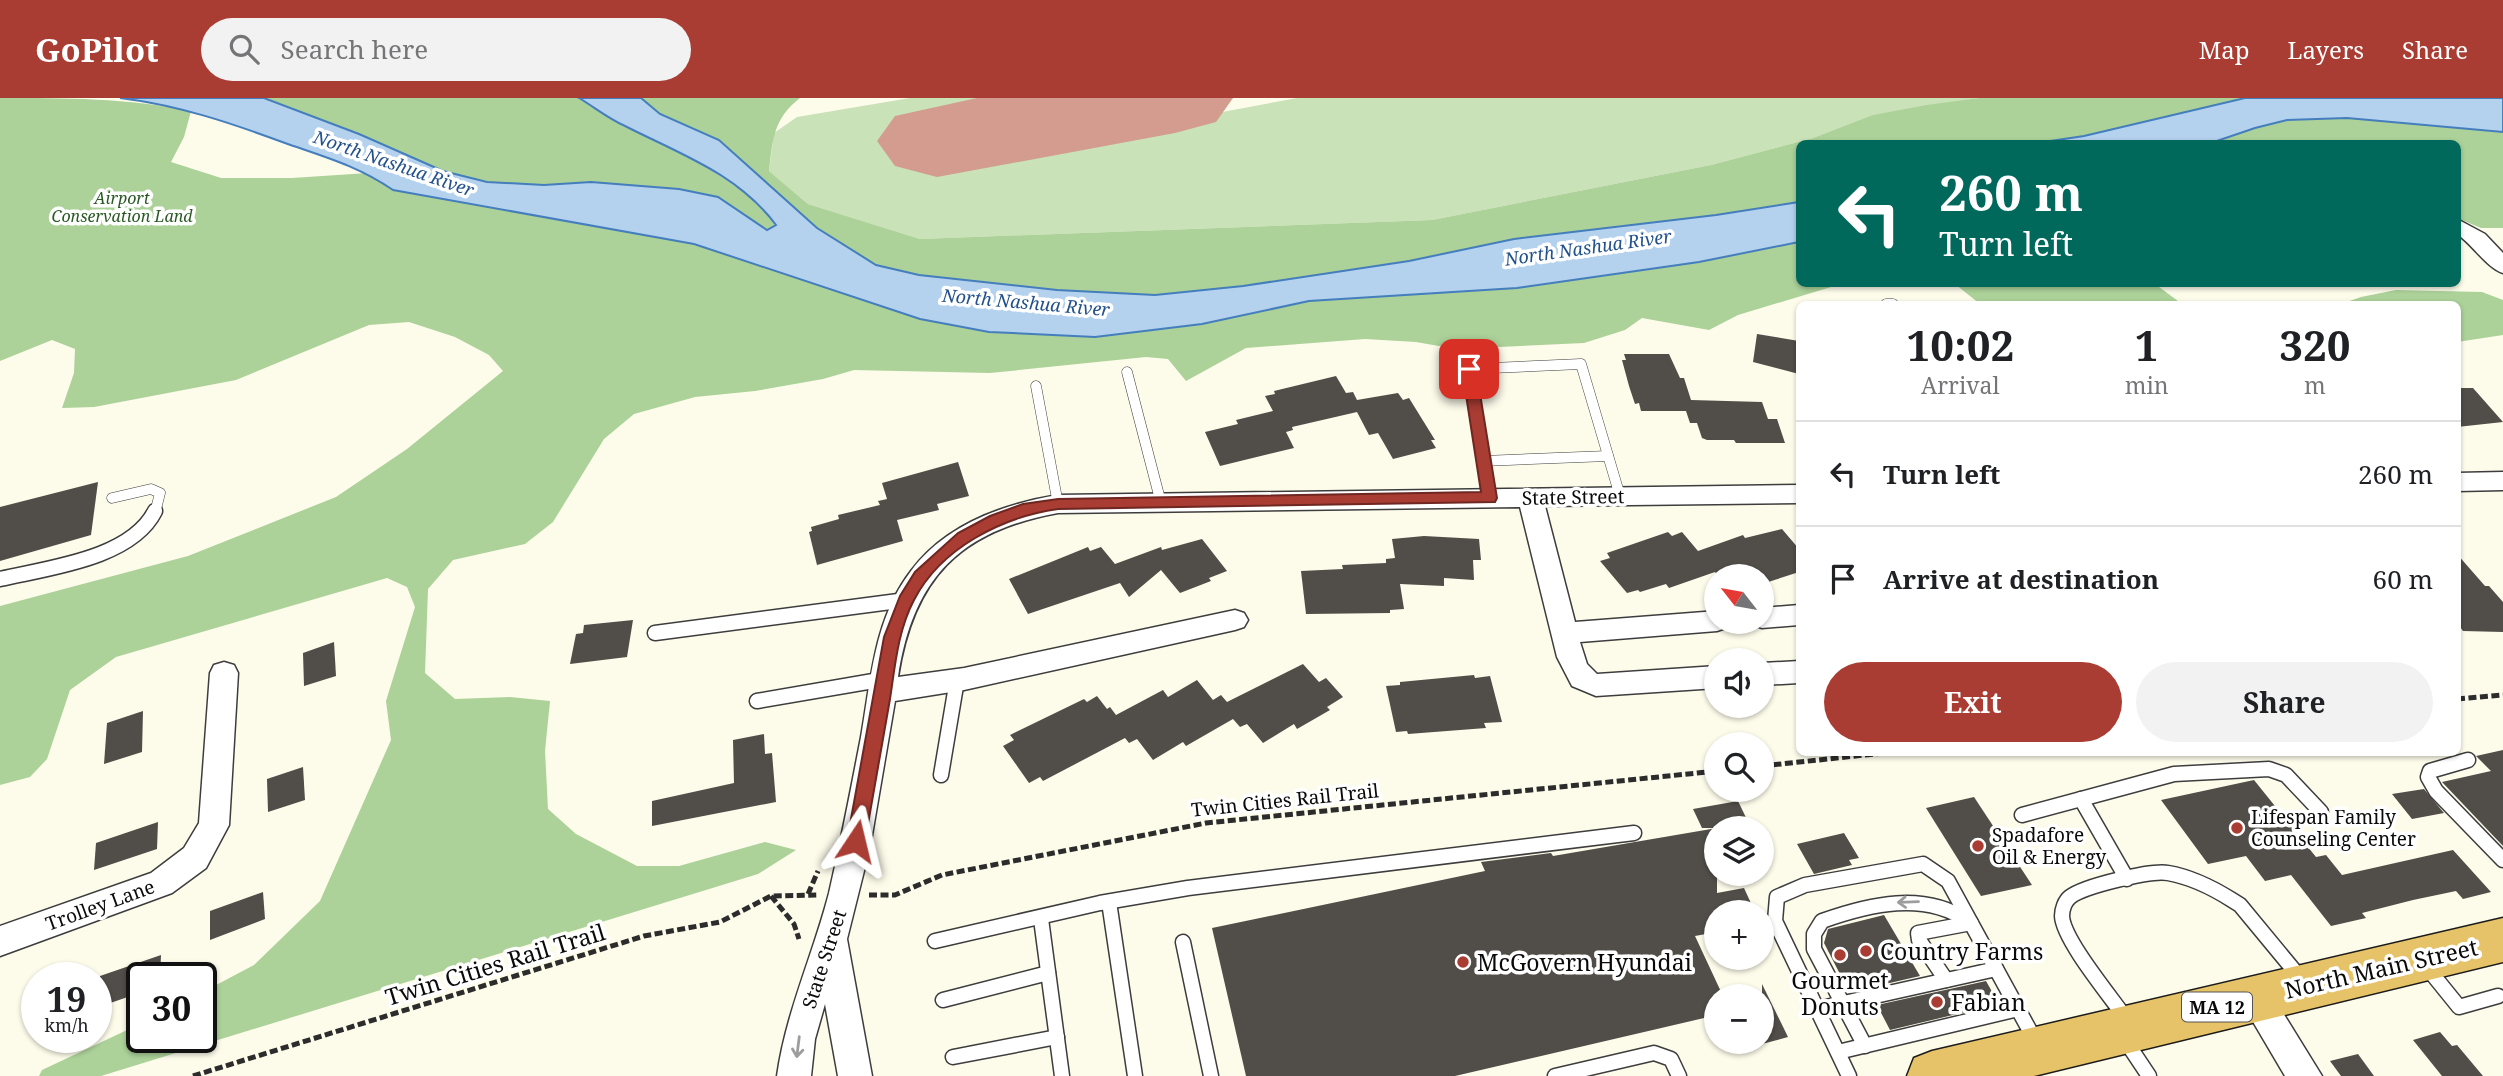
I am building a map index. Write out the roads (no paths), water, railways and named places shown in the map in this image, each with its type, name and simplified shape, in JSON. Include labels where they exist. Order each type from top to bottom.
[{"type":"highway","name":"North Main Street","points":[[1932,1076],[1994,1069],[2040,1050],[2503,940]]},
{"type":"street","points":[[2461,227],[2478,238],[2503,266]]},
{"type":"street","points":[[2461,482],[2503,481]]},
{"type":"street","name":"State Street","points":[[794,1076],[799,1035],[832,936],[856,841],[892,637],[905,600],[921,576],[964,537],[996,520],[1028,508],[1058,504],[1796,494]]},
{"type":"street","points":[[1530,498],[1564,633],[1578,675],[1586,683],[1596,685],[1704,678]]},
{"type":"street","points":[[1774,617],[1796,615]]},
{"type":"street","points":[[884,685],[957,680],[1235,620]]},
{"type":"street","points":[[1564,633],[1704,622]]},
{"type":"street","points":[[1774,673],[1796,671]]},
{"type":"street","name":"Trolley Lane","points":[[0,941],[161,883],[195,858],[214,825],[224,673]]},
{"type":"street","points":[[832,936],[855,1076]]},
{"type":"street","points":[[2255,998],[2305,1076]]},
{"type":"lane","points":[[1489,498],[1469,369],[1581,364],[1620,496]]},
{"type":"lane","points":[[1127,372],[1161,503]]},
{"type":"lane","points":[[1036,386],[1058,504]]},
{"type":"lane","points":[[1483,461],[1608,457]]},
{"type":"lane","points":[[0,579],[119,547],[139,534],[156,516],[160,493],[151,489],[112,498]]},
{"type":"lane","points":[[655,633],[905,600]]},
{"type":"lane","points":[[941,775],[957,680]]},
{"type":"lane","points":[[757,701],[884,685]]},
{"type":"lane","points":[[2468,760],[2430,771],[2428,777],[2436,791],[2503,860]]},
{"type":"lane","points":[[2022,816],[2174,774],[2269,769],[2286,775],[2321,812]]},
{"type":"lane","points":[[2081,799],[2127,879]]},
{"type":"lane","points":[[935,942],[1109,902],[1188,888],[1634,832]]},
{"type":"lane","points":[[1849,1076],[1775,921],[1777,897],[1805,884],[1923,864],[1948,881],[2040,1050]]},
{"type":"lane","points":[[2149,1076],[2062,918],[2064,905],[2073,895],[2146,874],[2169,873],[2229,897],[2239,905],[2307,986]]},
{"type":"lane","points":[[1865,1046],[1814,949],[1814,934],[1822,921],[1900,901],[1941,906],[1967,916]]},
{"type":"lane","points":[[1109,902],[1135,1076]]},
{"type":"lane","points":[[1946,980],[1919,940],[1918,933],[1967,916]]},
{"type":"lane","points":[[1041,919],[1062,1076]]},
{"type":"lane","points":[[1183,942],[1212,1076]]},
{"type":"lane","points":[[2420,959],[2459,1007],[2498,996]]},
{"type":"lane","points":[[1817,1009],[1996,969]]},
{"type":"lane","points":[[943,1000],[1048,974]]},
{"type":"lane","points":[[1838,1052],[2018,1009]]},
{"type":"lane","points":[[953,1057],[1057,1037]]},
{"type":"lane","points":[[1555,1076],[1654,1053],[1668,1056],[1674,1062],[1679,1076]]},
{"type":"water","name":"North Nashua River","points":[[120,98],[264,98],[359,134],[443,171],[487,182],[544,185],[591,182],[679,189],[718,197],[767,230],[776,225],[761,207],[726,179],[687,156],[613,120],[579,98],[641,98],[660,114],[719,140],[817,228],[876,265],[919,275],[1057,290],[1155,295],[1243,286],[1409,261],[1514,239],[1716,215],[1796,202],[1796,243],[1699,262],[1517,288],[1309,301],[1202,324],[1095,337],[989,332],[920,319],[694,244],[393,190],[367,174],[341,163],[204,116]]},
{"type":"water","points":[[2245,98],[2503,98],[2503,132],[2347,118],[2287,120],[2220,140],[2057,140]]},
{"type":"place","name":"Lifespan Family Counseling Center","points":[[2237,828]]},
{"type":"place","name":"Spadafore Oil & Energy","points":[[1978,846]]},
{"type":"place","name":"Country Farms","points":[[1866,951]]},
{"type":"place","name":"Gourmet Donuts","points":[[1840,955]]},
{"type":"place","name":"McGovern Hyundai","points":[[1463,962]]},
{"type":"place","name":"Fabian","points":[[1937,1002]]},
{"type":"park label","name":"Airport Conservation Land","points":[[122,207]]}]
